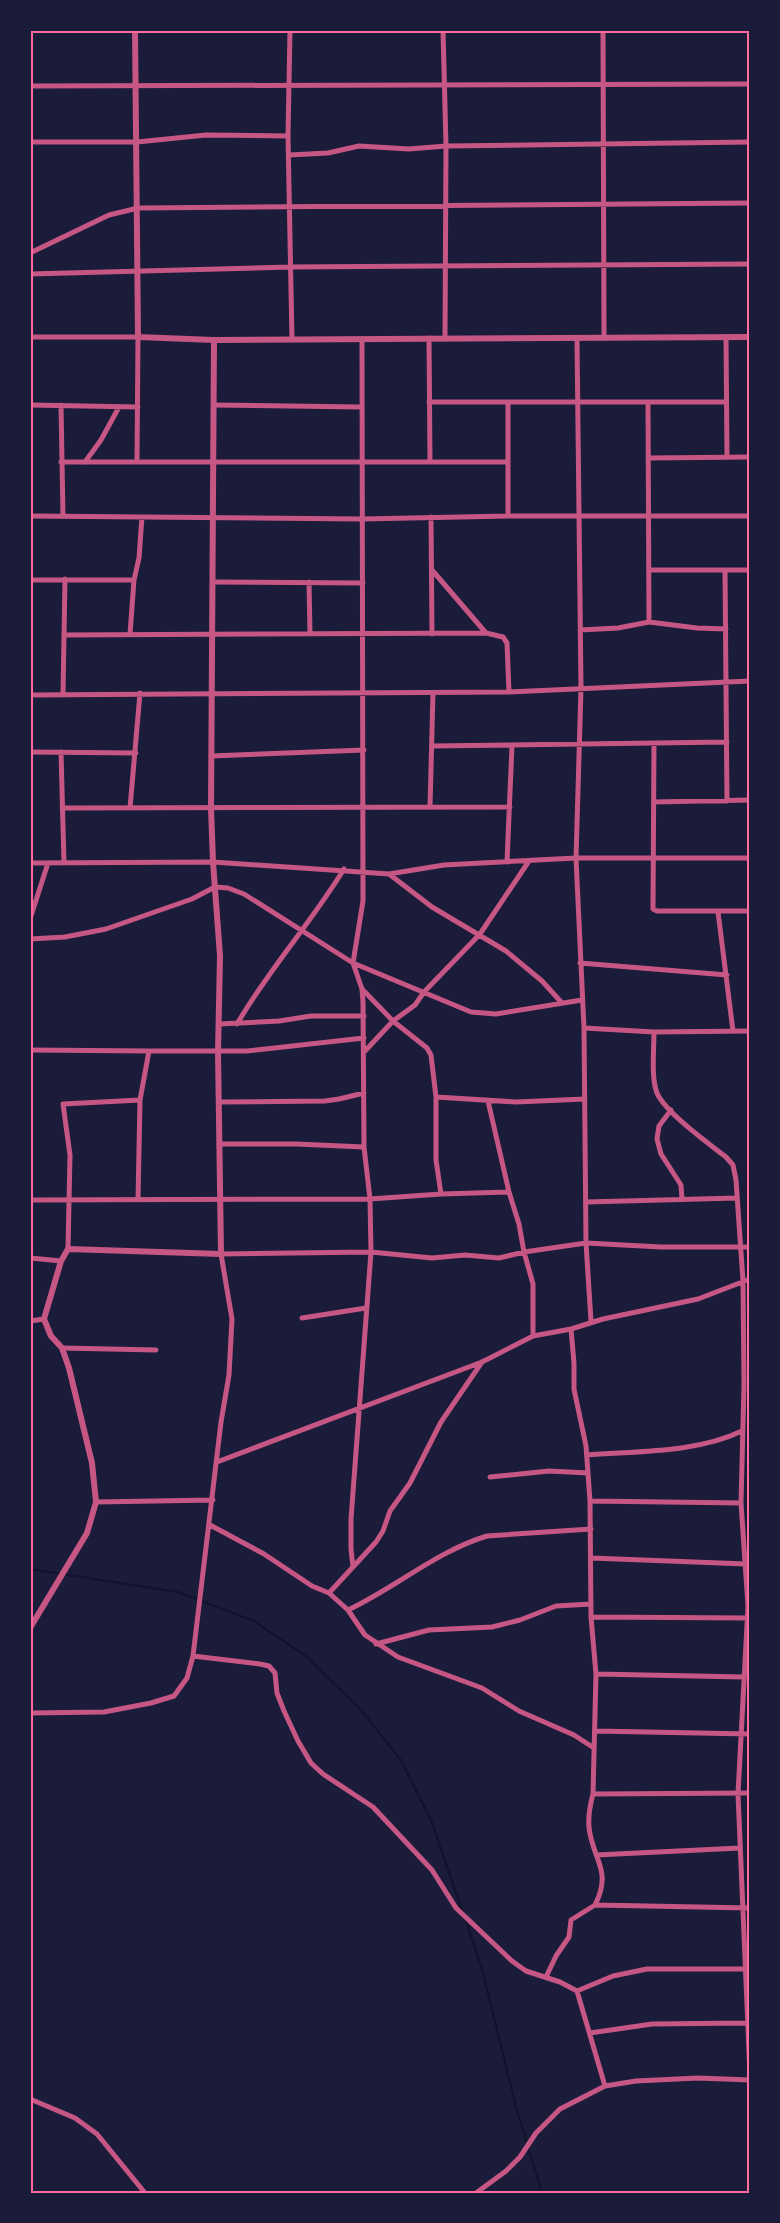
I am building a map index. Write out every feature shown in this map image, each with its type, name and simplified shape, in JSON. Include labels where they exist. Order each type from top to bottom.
[{"type":"street","points":[[135,30],[138,208],[136,461]]},
{"type":"street","points":[[290,30],[288,136],[292,340]]},
{"type":"street","points":[[443,30],[446,146],[445,338]]},
{"type":"street","points":[[603,30],[604,338]]},
{"type":"street","points":[[30,86],[750,84]]},
{"type":"street","points":[[30,142],[137,142],[206,135],[288,136]]},
{"type":"street","points":[[289,155],[328,153],[359,146],[409,149],[446,146],[750,142]]},
{"type":"street","points":[[30,252],[109,215],[138,208],[750,203]]},
{"type":"street","points":[[30,274],[291,267],[750,264]]},
{"type":"street","points":[[30,337],[214,340],[750,337]]},
{"type":"street","points":[[726,337],[727,457]]},
{"type":"street","points":[[429,338],[429,462]]},
{"type":"street","points":[[577,339],[581,688],[576,858],[584,1028],[586,1243],[591,1321]]},
{"type":"street","points":[[30,1713],[104,1713],[174,1696],[187,1678],[193,1656],[221,1422],[229,1375],[232,1319],[221,1254],[219,938],[211,808],[214,340]]},
{"type":"street","points":[[353,1567],[351,1519],[371,1252],[370,1199],[364,1147],[364,1016],[362,989],[353,963],[362,916],[363,871],[362,340]]},
{"type":"street","points":[[429,402],[726,402]]},
{"type":"street","points":[[648,402],[649,622]]},
{"type":"street","points":[[508,403],[508,516]]},
{"type":"street","points":[[30,405],[138,407]]},
{"type":"street","points":[[61,405],[63,516]]},
{"type":"street","points":[[214,405],[361,407]]},
{"type":"street","points":[[85,462],[101,441],[119,407]]},
{"type":"street","points":[[648,458],[750,457]]},
{"type":"street","points":[[61,462],[507,462]]},
{"type":"street","points":[[30,516],[362,519],[508,516],[750,516]]},
{"type":"street","points":[[130,634],[142,517]]},
{"type":"street","points":[[432,517],[432,634]]},
{"type":"street","points":[[432,570],[486,633]]},
{"type":"street","points":[[649,570],[750,570]]},
{"type":"street","points":[[725,570],[727,801]]},
{"type":"street","points":[[63,694],[65,579]]},
{"type":"street","points":[[30,580],[134,580]]},
{"type":"street","points":[[213,582],[363,583]]},
{"type":"street","points":[[309,582],[310,634]]},
{"type":"street","points":[[580,630],[618,628],[649,622],[726,629]]},
{"type":"street","points":[[64,635],[486,633],[503,637],[507,643],[509,692]]},
{"type":"street","points":[[30,695],[212,692],[509,692],[750,681]]},
{"type":"street","points":[[130,808],[140,693]]},
{"type":"street","points":[[430,807],[433,693]]},
{"type":"street","points":[[432,746],[727,742]]},
{"type":"street","points":[[654,743],[653,909],[657,911],[750,911]]},
{"type":"street","points":[[507,862],[512,746]]},
{"type":"street","points":[[211,756],[363,750]]},
{"type":"street","points":[[30,752],[136,753]]},
{"type":"street","points":[[61,752],[64,863]]},
{"type":"street","points":[[654,802],[750,800]]},
{"type":"street","points":[[62,808],[510,807]]},
{"type":"street","points":[[30,863],[213,862],[344,869],[389,874],[444,865],[576,858],[750,858]]},
{"type":"street","points":[[364,1052],[393,1021],[415,1005],[424,992],[480,934],[529,861]]},
{"type":"street","points":[[30,919],[48,863]]},
{"type":"street","points":[[237,1024],[259,987],[323,903],[344,869]]},
{"type":"street","points":[[389,874],[432,907],[480,934],[517,960],[542,981],[562,1003]]},
{"type":"street","points":[[30,939],[65,937],[106,929],[192,899],[215,887],[228,888],[244,894],[353,963],[471,1012],[484,1015],[582,1000]]},
{"type":"street","points":[[718,912],[733,1031]]},
{"type":"street","points":[[580,963],[727,975]]},
{"type":"street","points":[[362,989],[431,1055],[436,1097],[436,1160],[441,1194]]},
{"type":"street","points":[[219,1024],[311,1016],[364,1016]]},
{"type":"street","points":[[584,1028],[654,1032],[750,1031]]},
{"type":"street","points":[[654,1032],[657,1093],[671,1110],[733,1166],[740,1246],[747,1280],[747,1385],[742,1431],[741,1503],[749,1606],[738,1794],[742,1908],[748,1969],[746,2023],[750,2075]]},
{"type":"street","points":[[30,1050],[247,1051],[364,1038]]},
{"type":"street","points":[[138,1200],[140,1100],[149,1051]]},
{"type":"street","points":[[219,1102],[325,1101],[339,1100],[364,1093]]},
{"type":"street","points":[[436,1097],[488,1101],[585,1099]]},
{"type":"street","points":[[31,1624],[87,1533],[96,1502],[92,1463],[69,1368],[62,1348],[51,1336],[44,1319],[61,1261],[68,1248],[70,1145],[63,1104],[140,1100]]},
{"type":"street","points":[[488,1101],[533,1284],[533,1336]]},
{"type":"street","points":[[671,1110],[659,1126],[657,1139],[661,1154],[681,1185],[682,1199]]},
{"type":"street","points":[[219,1144],[364,1147]]},
{"type":"street","points":[[30,1200],[370,1199],[509,1192]]},
{"type":"street","points":[[586,1202],[737,1198]]},
{"type":"street","points":[[68,1248],[221,1254],[371,1252],[432,1257],[465,1255],[499,1258],[586,1243],[661,1247],[750,1247]]},
{"type":"street","points":[[30,1258],[61,1261]]},
{"type":"street","points":[[217,1462],[482,1362],[533,1336],[571,1329],[591,1321],[698,1299],[747,1280]]},
{"type":"street","points":[[302,1318],[366,1308]]},
{"type":"street","points":[[30,1321],[44,1319]]},
{"type":"street","points":[[571,1329],[574,1389],[587,1455],[591,1500],[591,1617],[596,1674],[593,1794],[589,1808],[589,1827],[602,1869],[602,1880],[595,1905]]},
{"type":"street","points":[[62,1348],[156,1350]]},
{"type":"street","points":[[329,1593],[376,1542],[390,1511],[410,1482],[441,1422],[482,1362]]},
{"type":"street","points":[[587,1455],[689,1446],[726,1439],[742,1431]]},
{"type":"street","points":[[741,1454],[750,1453]]},
{"type":"street","points":[[490,1477],[549,1471],[588,1473]]},
{"type":"street","points":[[96,1502],[213,1500]]},
{"type":"street","points":[[591,1500],[741,1503]]},
{"type":"street","points":[[210,1525],[264,1554],[312,1586],[329,1593],[348,1610],[365,1635],[376,1644],[423,1668],[482,1688],[519,1711],[574,1735],[594,1748]]},
{"type":"street","points":[[348,1610],[376,1597],[454,1549],[480,1538],[591,1529]]},
{"type":"street","points":[[591,1558],[746,1564]]},
{"type":"street","points":[[376,1644],[429,1630],[492,1627],[520,1620],[556,1606],[591,1604]]},
{"type":"street","points":[[591,1617],[747,1618]]},
{"type":"street","points":[[193,1656],[269,1666],[275,1673],[277,1693],[284,1711],[311,1763],[323,1774],[373,1807],[432,1870],[456,1908],[520,1967],[577,1991],[613,1976],[647,1970],[748,1969]]},
{"type":"street","points":[[596,1674],[744,1677]]},
{"type":"street","points":[[595,1731],[750,1734]]},
{"type":"street","points":[[593,1794],[750,1793]]},
{"type":"street","points":[[596,1855],[740,1848]]},
{"type":"street","points":[[546,1977],[556,1956],[569,1938],[571,1920],[595,1905],[750,1908]]},
{"type":"street","points":[[577,1991],[605,2086]]},
{"type":"street","points":[[590,2033],[652,2024],[746,2023]]},
{"type":"street","points":[[476,2193],[520,2157],[536,2133],[560,2109],[605,2086],[636,2081],[698,2078],[750,2080]]},
{"type":"street","points":[[30,2099],[75,2118],[97,2134],[145,2193]]},
{"type":"waterway","points":[[30,1569],[178,1592],[254,1621],[307,1657],[362,1711],[401,1760],[431,1820],[463,1913]]},
{"type":"waterway","points":[[465,1918],[482,1969],[516,2107],[542,2193]]}]
